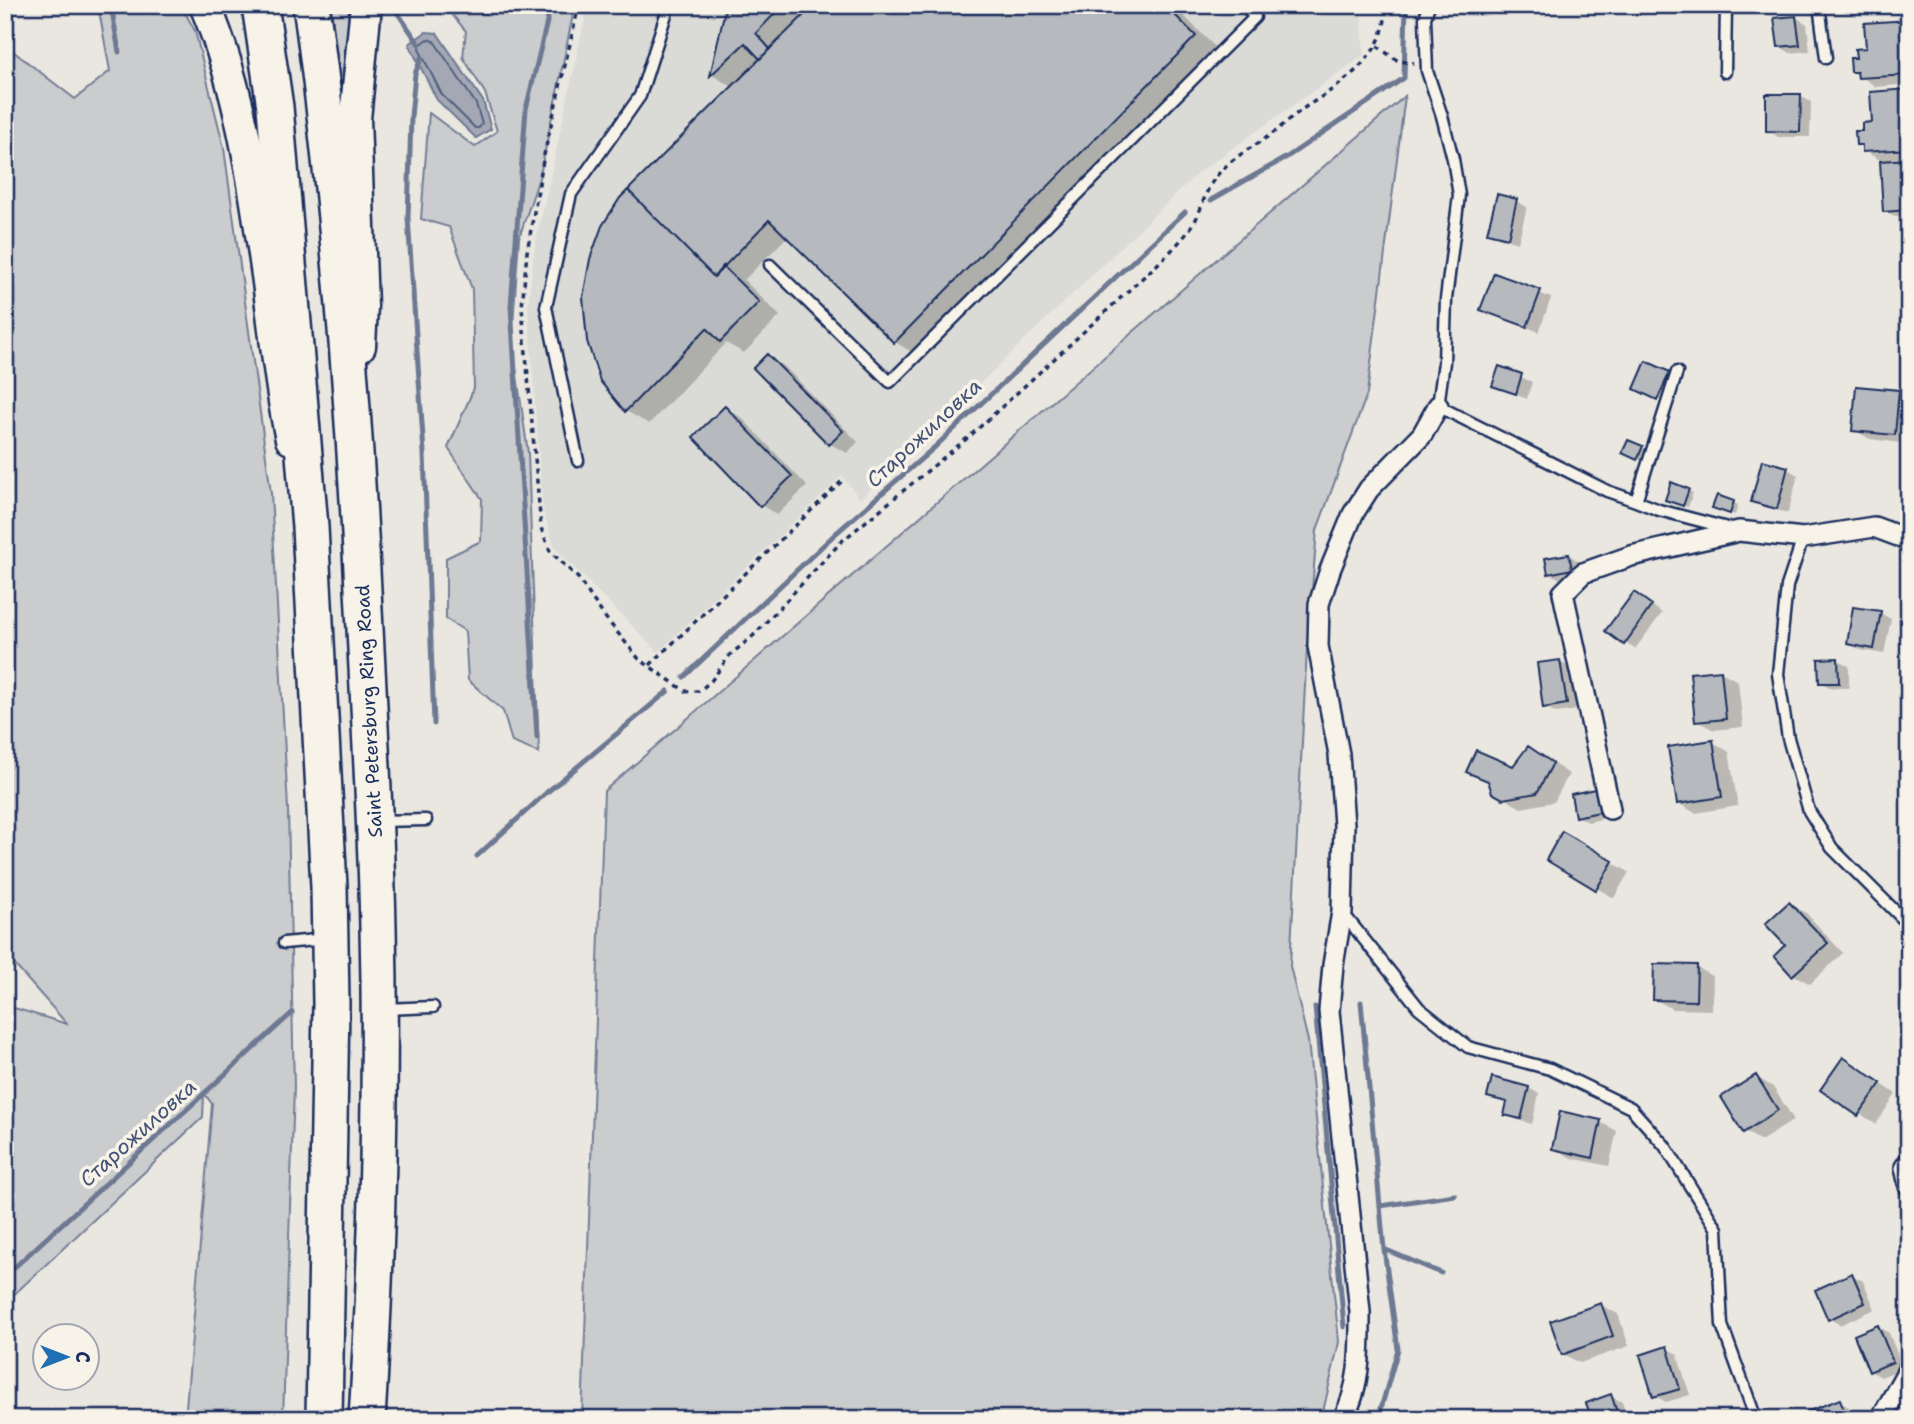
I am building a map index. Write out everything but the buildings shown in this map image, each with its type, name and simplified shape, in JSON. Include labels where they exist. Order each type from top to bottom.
[{"type":"highway","points":[[260,5],[275,107],[310,527],[330,939],[324,1419]]},
{"type":"highway","name":"Saint Petersburg Ring Road","points":[[310,5],[323,94],[355,427],[375,821],[378,1009],[376,1264],[367,1419]]},
{"type":"main road","points":[[205,5],[219,39],[245,139],[267,277],[280,393],[310,527]]},
{"type":"main road","points":[[355,427],[362,306],[355,119],[366,5]]},
{"type":"street","points":[[1343,1419],[1356,1384],[1360,1358],[1360,1312],[1329,1011],[1342,912],[1344,825],[1339,754],[1318,646],[1319,604],[1353,514],[1369,489],[1422,435],[1438,406]]},
{"type":"street","points":[[1610,810],[1563,593],[1583,573],[1631,556],[1739,531],[1802,538],[1874,527],[1909,540]]},
{"type":"street","points":[[1909,1162],[1905,1167],[1909,1186]]},
{"type":"street","points":[[1881,1419],[1909,1368]]},
{"type":"lane","points":[[578,461],[546,307],[571,194],[640,96],[669,5]]},
{"type":"lane","points":[[770,265],[890,382],[1255,16],[1244,5]]},
{"type":"lane","points":[[1429,5],[1425,19],[1427,71],[1445,126],[1459,195],[1438,406],[1607,491],[1659,510],[1739,531]]},
{"type":"lane","points":[[1725,72],[1726,5]]},
{"type":"lane","points":[[1819,5],[1826,58]]},
{"type":"lane","points":[[1636,501],[1677,372]]},
{"type":"lane","points":[[1802,538],[1787,586],[1778,674],[1791,750],[1809,811],[1832,848],[1909,925]]},
{"type":"lane","points":[[375,821],[426,820]]},
{"type":"lane","points":[[1342,912],[1419,1008],[1468,1047],[1550,1069],[1631,1108],[1665,1146],[1717,1229],[1722,1325],[1756,1419]]},
{"type":"lane","points":[[284,943],[330,939]]},
{"type":"lane","points":[[378,1009],[433,1007]]},
{"type":"path","points":[[550,551],[578,578],[639,659],[685,691],[699,691],[711,681],[730,655],[753,636],[842,541],[970,436],[1162,260],[1196,220],[1205,193],[1220,172],[1241,153],[1271,134],[1304,107],[1326,95],[1346,78],[1377,45],[1386,14],[1385,5]]},
{"type":"path","points":[[1377,45],[1398,61],[1409,63]]},
{"type":"path","points":[[650,665],[842,481]]},
{"type":"shaded area","points":[[98,5],[181,5],[195,31],[224,148],[271,493],[288,809],[294,1087],[283,1419],[185,1419],[212,1104],[204,1093],[203,1117],[5,1303],[5,1009],[11,1007],[67,1024],[5,954],[5,45],[75,99],[110,71]]},
{"type":"shaded area","points":[[331,5],[359,5],[349,97],[341,98]]},
{"type":"shaded area","points":[[444,5],[475,5],[485,13],[490,5],[575,5],[540,175],[519,238],[512,340],[528,453],[539,753],[512,742],[503,711],[468,680],[465,631],[446,619],[446,558],[481,541],[482,499],[448,448],[474,388],[472,289],[449,227],[421,219],[429,113],[475,147],[497,131],[485,93],[463,57],[466,31]]},
{"type":"shaded area","points":[[588,5],[1361,5],[1364,55],[1199,172],[860,499],[842,476],[658,652],[555,548],[543,511],[528,308],[534,251]]},
{"type":"shaded area","points":[[1405,96],[1367,394],[1317,530],[1307,649],[1290,966],[1308,1041],[1339,1342],[1320,1419],[582,1419],[604,791]]},
{"type":"water","points":[[426,32],[437,33],[483,101],[491,129],[476,138],[437,100],[409,44]]},
{"type":"waterway","points":[[111,5],[119,52]]},
{"type":"waterway","points":[[398,5],[397,12],[419,44]]},
{"type":"waterway","points":[[537,737],[511,306],[526,109],[551,5]]},
{"type":"waterway","name":"Старожиловка","points":[[1211,200],[1287,157],[1404,78],[1406,5]]},
{"type":"waterway","points":[[5,33],[10,28]]},
{"type":"waterway","points":[[421,58],[415,74],[411,117],[408,218],[424,453],[434,724]]},
{"type":"waterway","name":"Старожиловка","points":[[684,677],[834,535],[936,446],[1185,212]]},
{"type":"waterway","name":"Старожиловка","points":[[477,856],[546,793],[668,691]]},
{"type":"waterway","points":[[1361,1002],[1384,1249],[1398,1349],[1378,1419]]},
{"type":"waterway","points":[[1315,1007],[1344,1327]]},
{"type":"waterway","name":"Старожиловка","points":[[5,1276],[292,1013]]},
{"type":"waterway","points":[[1380,1206],[1455,1195]]},
{"type":"waterway","points":[[1384,1249],[1441,1273]]}]
